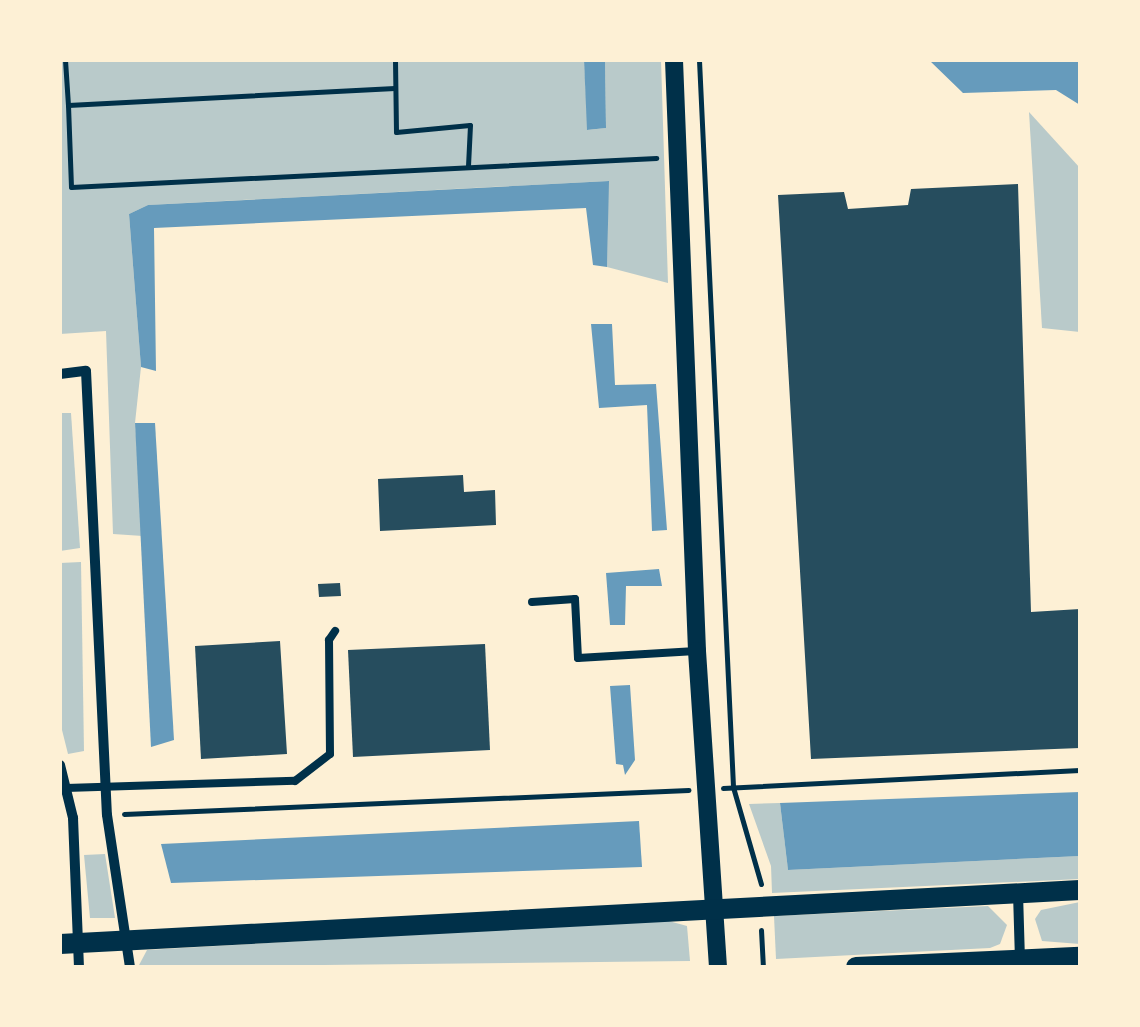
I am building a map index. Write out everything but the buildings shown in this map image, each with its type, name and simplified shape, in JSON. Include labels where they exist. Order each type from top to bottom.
[{"type":"main road","points":[[69,943],[1080,890]]},
{"type":"main road","points":[[856,967],[1020,963],[1080,956]]},
{"type":"street","points":[[674,60],[697,651],[718,967]]},
{"type":"street","points":[[60,374],[86,371],[107,815],[130,940],[130,967]]},
{"type":"street","points":[[60,765],[74,818],[69,943],[79,967]]},
{"type":"street","points":[[1018,893],[1020,963]]},
{"type":"lane","points":[[532,602],[575,599],[578,658],[697,651]]},
{"type":"lane","points":[[66,788],[295,780],[330,754],[329,640],[335,631]]},
{"type":"path","points":[[66,60],[71,183],[679,156]]},
{"type":"path","points":[[395,60],[396,132],[470,125],[468,166]]},
{"type":"path","points":[[699,60],[733,787],[757,856],[763,967]]},
{"type":"path","points":[[68,106],[396,88]]},
{"type":"path","points":[[107,815],[1080,770]]},
{"type":"shaded area","points":[[60,60],[584,60],[588,130],[606,128],[605,60],[661,60],[668,283],[607,267],[608,181],[148,205],[129,214],[141,367],[135,423],[143,536],[113,534],[106,331],[60,334]]},
{"type":"shaded area","points":[[1029,112],[1080,168],[1080,332],[1042,328]]},
{"type":"shaded area","points":[[60,413],[71,413],[80,548],[60,551]]},
{"type":"shaded area","points":[[81,562],[84,751],[68,754],[60,722],[60,563]]},
{"type":"shaded area","points":[[780,803],[788,870],[1080,856],[1080,879],[772,893],[771,866],[749,804]]},
{"type":"shaded area","points":[[105,854],[115,918],[90,918],[84,855]]},
{"type":"shaded area","points":[[1080,902],[1080,944],[1042,941],[1035,919],[1041,910]]},
{"type":"shaded area","points":[[988,906],[1007,925],[1000,944],[990,948],[776,959],[774,916]]},
{"type":"shaded area","points":[[665,920],[687,926],[690,961],[138,967],[147,950]]},
{"type":"water","points":[[584,60],[605,60],[606,128],[587,130]]},
{"type":"water","points":[[929,60],[1080,60],[1080,105],[1056,90],[963,93]]},
{"type":"water","points":[[609,181],[607,267],[593,265],[586,208],[154,228],[156,371],[141,367],[129,214],[148,205]]},
{"type":"water","points":[[591,324],[612,324],[615,385],[656,384],[667,530],[652,531],[647,405],[599,408]]},
{"type":"water","points":[[135,423],[155,423],[174,740],[151,747]]},
{"type":"water","points":[[659,569],[662,586],[626,586],[625,625],[610,625],[606,573]]},
{"type":"water","points":[[630,685],[635,760],[625,775],[623,765],[616,764],[610,686]]},
{"type":"water","points":[[1080,792],[1080,856],[788,870],[780,803]]},
{"type":"water","points":[[639,821],[642,867],[171,883],[161,844]]}]
